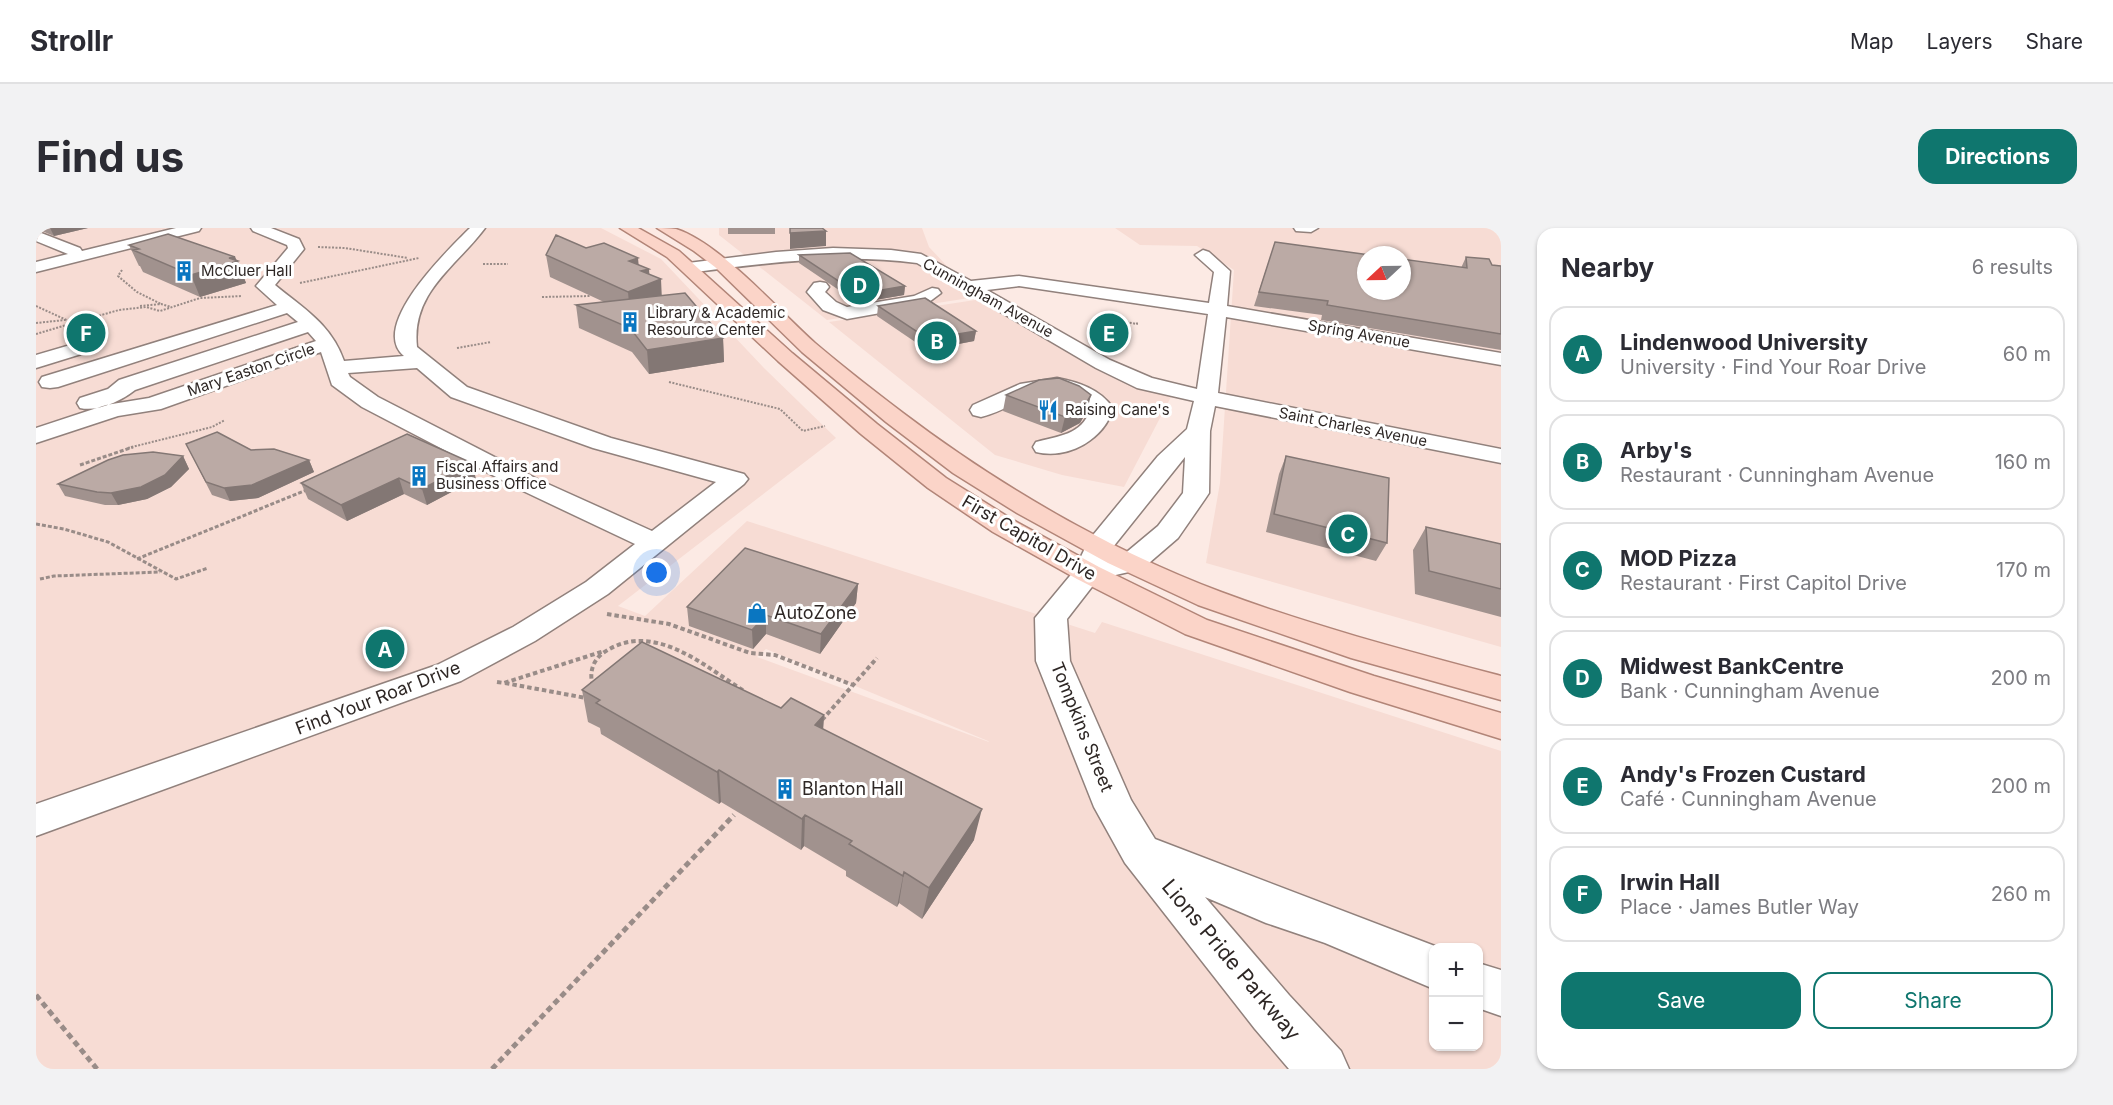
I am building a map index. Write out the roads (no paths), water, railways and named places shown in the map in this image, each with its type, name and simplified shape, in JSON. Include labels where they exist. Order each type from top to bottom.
[{"type":"main road","name":"First Capitol Drive","points":[[627,228],[673,254],[802,371],[937,483],[1003,526],[1094,560],[1132,563],[1209,598],[1363,650],[1501,688]]},
{"type":"main road","name":"First Capitol Drive","points":[[664,228],[700,248],[721,264],[809,348],[911,430],[971,474],[1026,507],[1094,560],[1196,627],[1362,684],[1501,726]]},
{"type":"street","points":[[36,261],[171,228]]},
{"type":"street","points":[[36,267],[194,228]]},
{"type":"street","name":"Mary Easton Circle","points":[[36,436],[114,410],[153,404],[328,343],[312,324],[288,307],[260,293],[293,255],[295,247],[294,243],[258,228]]},
{"type":"street","name":"Find Your Roar Drive","points":[[36,820],[449,673],[524,634],[579,600],[735,479],[602,443],[525,418],[459,392],[425,352],[407,349],[408,317],[426,288],[478,228]]},
{"type":"street","points":[[427,317],[428,307],[491,228]]},
{"type":"street","points":[[1301,228],[1311,228]]},
{"type":"street","points":[[36,236],[74,251]]},
{"type":"street","points":[[807,239],[886,239],[887,253]]},
{"type":"street","points":[[764,242],[772,245],[816,244],[827,239]]},
{"type":"street","name":"Cunningham Avenue","points":[[688,268],[806,253],[844,251],[887,253],[921,259],[1103,364],[1145,383],[1204,397]]},
{"type":"street","points":[[1132,563],[1168,532],[1196,493],[1198,431],[1204,397],[1209,385],[1222,271],[1203,255]]},
{"type":"street","name":"Spring Avenue","points":[[970,286],[1019,280],[1501,359]]},
{"type":"street","points":[[1070,291],[1034,286],[1019,286],[1010,291],[1129,358]]},
{"type":"street","points":[[819,287],[816,292],[818,297],[841,313],[919,301],[932,293]]},
{"type":"street","points":[[43,377],[288,307]]},
{"type":"street","points":[[36,421],[116,394],[127,385],[312,324]]},
{"type":"street","points":[[36,362],[104,341]]},
{"type":"street","points":[[328,343],[340,380],[370,402],[530,485],[655,543]]},
{"type":"street","points":[[336,368],[425,352]]},
{"type":"street","points":[[43,377],[84,405]]},
{"type":"street","points":[[981,410],[1035,384],[1054,384],[1074,388],[1092,398],[1102,408],[1100,418],[1078,440],[1064,446],[1045,447]]},
{"type":"street","name":"Saint Charles Avenue","points":[[1204,397],[1501,456]]},
{"type":"street","name":"Tompkins Street","points":[[1140,851],[1114,807],[1053,661],[1051,618],[1167,462],[1198,431]]},
{"type":"street","points":[[1140,851],[1282,909],[1335,926],[1429,965]]},
{"type":"street","name":"Lions Pride Parkway","points":[[1140,851],[1272,1012],[1323,1069]]},
{"type":"street","points":[[1483,986],[1501,993]]},
{"type":"place","name":"McCluer Hall","points":[[184,271]]},
{"type":"place","name":"Midwest BankCentre","points":[[860,285]]},
{"type":"place","name":"Library & Academic Resource Center","points":[[630,322]]},
{"type":"place","name":"Irwin Hall","points":[[86,333]]},
{"type":"place","name":"Andy's Frozen Custard","points":[[1109,333]]},
{"type":"place","name":"Arby's","points":[[937,341]]},
{"type":"place","name":"Raising Cane's","points":[[1048,410]]},
{"type":"place","name":"Fiscal Affairs and Business Office","points":[[419,476]]},
{"type":"place","name":"MOD Pizza","points":[[1348,534]]},
{"type":"place","name":"AutoZone","points":[[757,613]]},
{"type":"place","name":"Lindenwood University","points":[[385,649]]},
{"type":"place","name":"Blanton Hall","points":[[785,789]]}]
